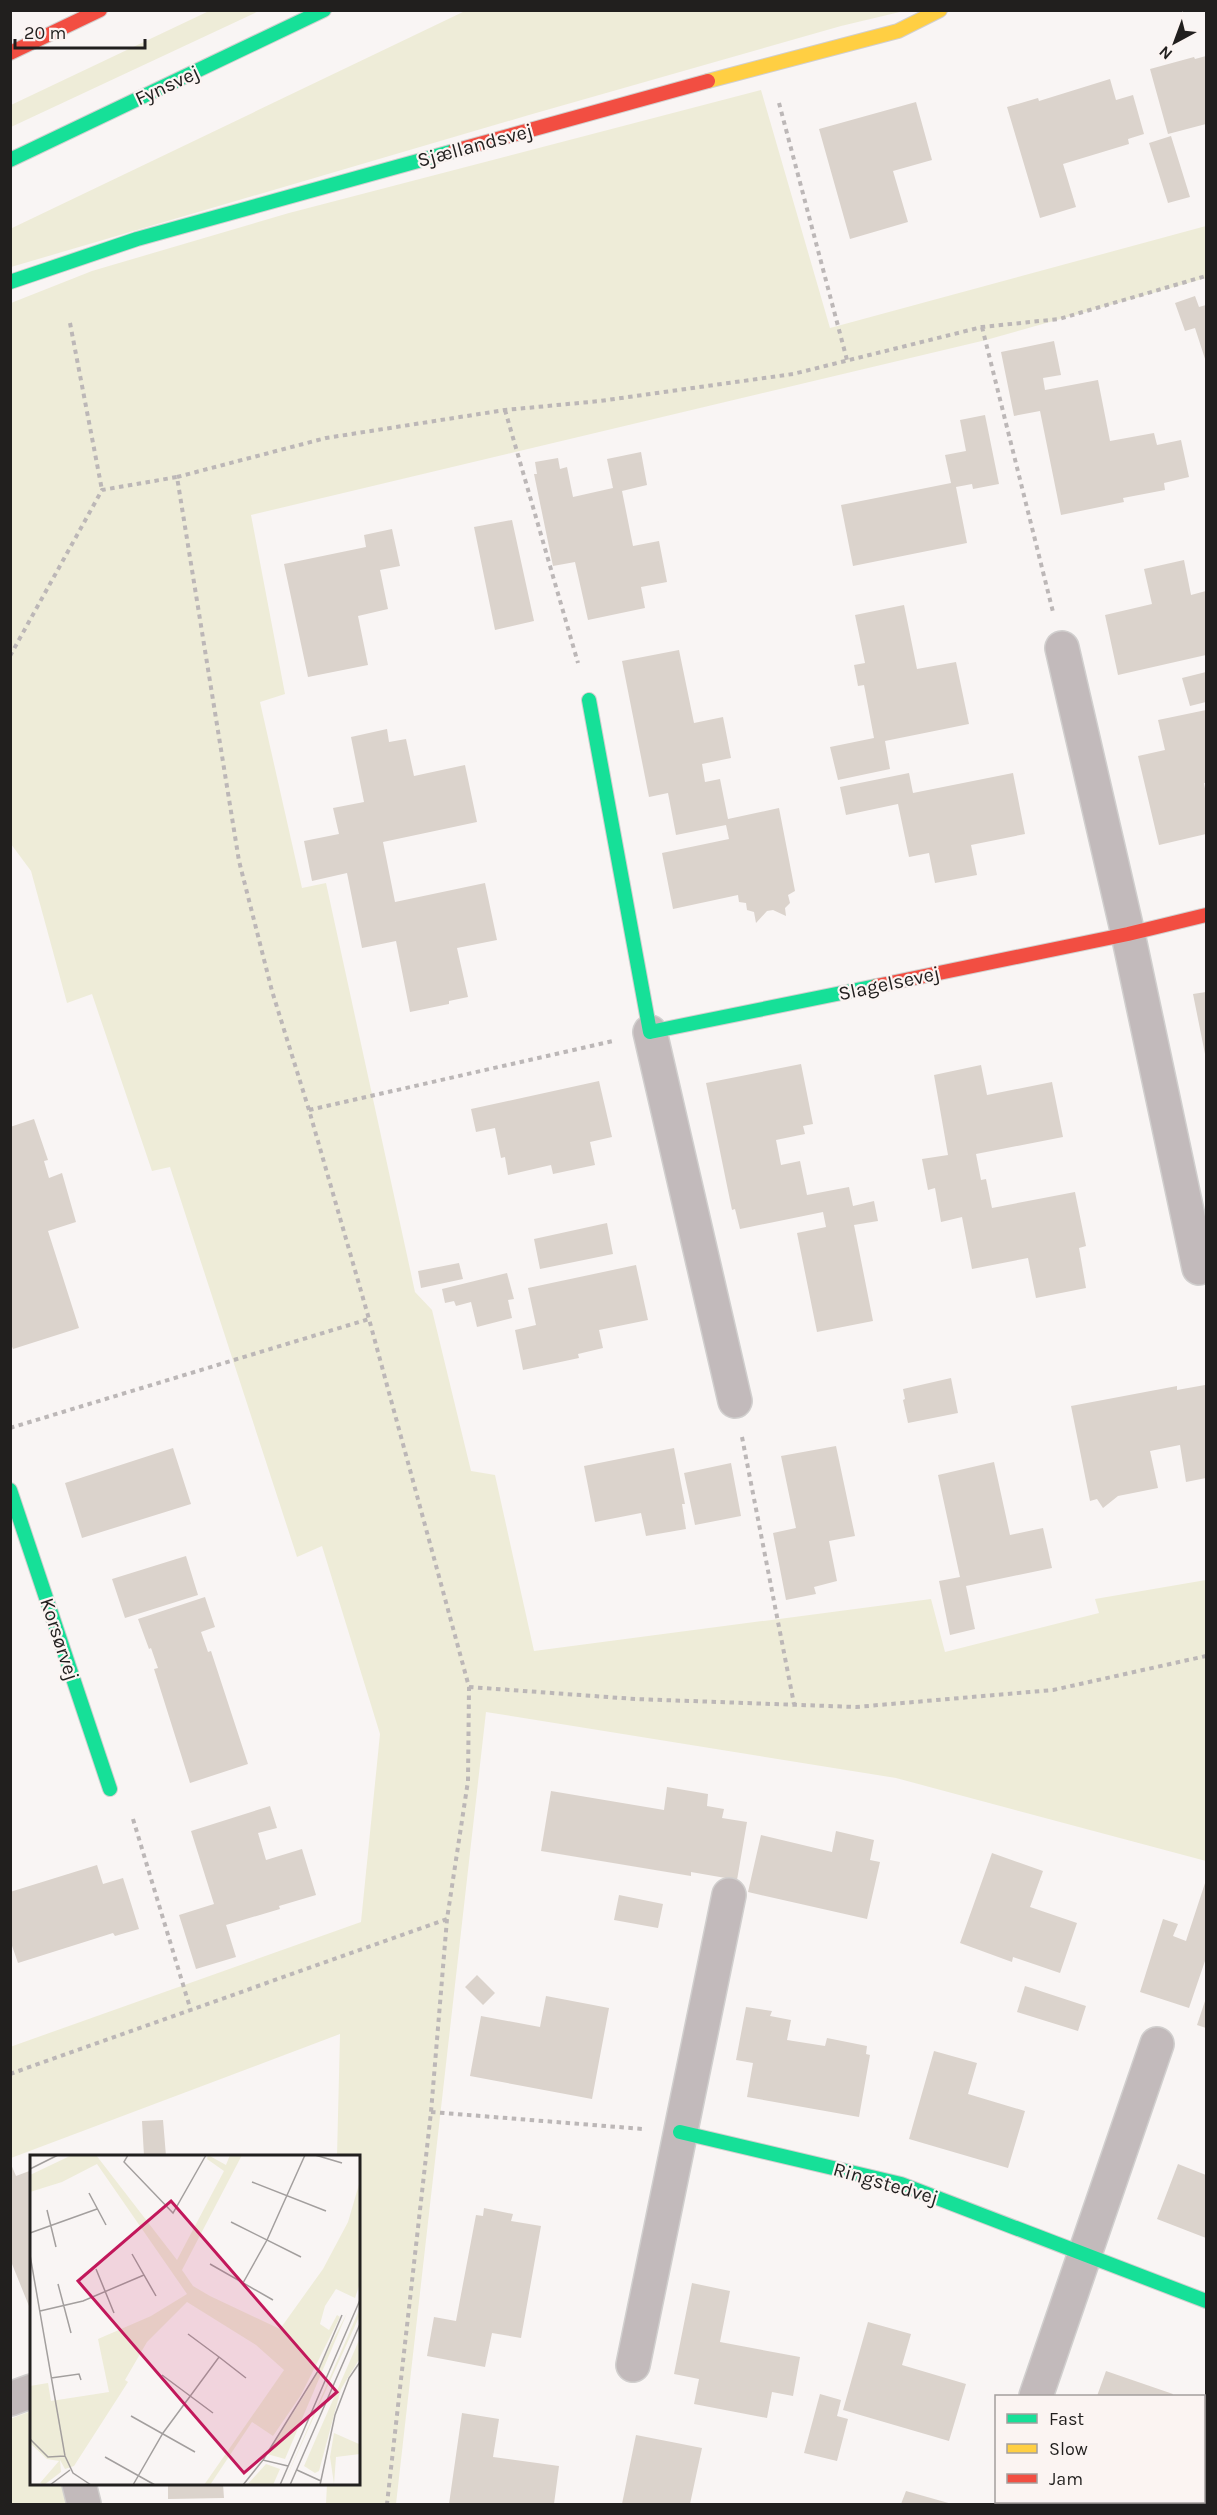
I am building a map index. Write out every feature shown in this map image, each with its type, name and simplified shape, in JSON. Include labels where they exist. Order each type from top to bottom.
[{"type":"street","points":[[10,53],[100,10]]},
{"type":"street","name":"Fynsvej","points":[[10,160],[324,10]]},
{"type":"street","name":"Sjællandsvej","points":[[10,282],[137,239],[769,64],[897,31],[940,10]]},
{"type":"street","points":[[1062,648],[1128,934],[1200,1268]]},
{"type":"street","points":[[589,700],[650,1032],[735,1401]]},
{"type":"street","name":"Slagelsevej","points":[[650,1032],[1128,934],[1206,915]]},
{"type":"street","name":"Korsørvej","points":[[10,1490],[110,1789]]},
{"type":"street","points":[[633,2365],[729,1895]]},
{"type":"street","points":[[1037,2395],[1157,2044]]},
{"type":"street","name":"Ringstedvej","points":[[680,2132],[902,2184],[1206,2301]]},
{"type":"street","points":[[10,2399],[30,2392]]},
{"type":"street","points":[[79,2485],[84,2505]]},
{"type":"path","points":[[769,64],[848,360]]},
{"type":"path","points":[[102,490],[177,477],[326,438],[506,410],[600,401],[793,374],[982,327],[1059,318],[1206,276]]},
{"type":"path","points":[[10,656],[102,490],[70,323]]},
{"type":"path","points":[[982,327],[1062,648]]},
{"type":"path","points":[[506,410],[589,700]]},
{"type":"path","points":[[177,477],[240,861],[272,991],[369,1318],[469,1687],[468,1781],[447,1919],[431,2112],[387,2505]]},
{"type":"path","points":[[309,1110],[650,1032]]},
{"type":"path","points":[[10,1428],[369,1318]]},
{"type":"path","points":[[735,1401],[794,1704]]},
{"type":"path","points":[[469,1687],[635,1699],[856,1707],[1053,1690],[1206,1656]]},
{"type":"path","points":[[110,1789],[133,1819],[191,2011]]},
{"type":"path","points":[[10,2074],[447,1919]]},
{"type":"path","points":[[431,2112],[680,2132]]},
{"type":"shaded area","points":[[209,11],[259,11],[11,127],[11,105]]},
{"type":"shaded area","points":[[465,11],[904,11],[841,26],[529,115],[11,267],[10,229]]},
{"type":"shaded area","points":[[761,90],[830,328],[1206,226],[1206,278],[986,340],[251,515],[285,694],[260,702],[302,888],[326,883],[415,1292],[432,1310],[471,1471],[495,1475],[534,1651],[931,1599],[945,1652],[1099,1613],[1095,1599],[1206,1580],[1206,1861],[896,1778],[486,1712],[396,2504],[326,2504],[327,2485],[360,2485],[360,2155],[337,2155],[340,2034],[11,2158],[10,2047],[361,1922],[380,1734],[322,1546],[297,1557],[170,1167],[152,1171],[92,994],[67,1003],[31,871],[11,844],[11,303],[92,271],[289,213]]},
{"type":"shaded area","points":[[30,2411],[30,2485],[63,2485],[67,2504],[11,2504],[10,2419]]},
{"type":"building","points":[[1206,56],[1206,124],[1168,134],[1150,69]]},
{"type":"building","points":[[1110,79],[1116,100],[1133,95],[1144,134],[1128,139],[1129,144],[1063,164],[1076,207],[1040,218],[1007,107],[1038,98],[1039,101]]},
{"type":"building","points":[[916,102],[932,160],[893,171],[908,222],[850,239],[819,129]]},
{"type":"building","points":[[1171,136],[1190,197],[1168,203],[1149,143]]},
{"type":"building","points":[[1195,296],[1199,307],[1206,305],[1206,362],[1195,328],[1185,331],[1175,303]]},
{"type":"building","points":[[1054,341],[1061,375],[1043,378],[1045,390],[1098,380],[1110,441],[1154,433],[1157,445],[1181,440],[1189,477],[1164,483],[1165,490],[1123,498],[1124,502],[1061,515],[1040,411],[1014,416],[1001,352]]},
{"type":"building","points":[[985,415],[999,484],[973,489],[972,484],[956,487],[967,543],[853,566],[841,505],[951,483],[945,455],[966,451],[960,420]]},
{"type":"building","points":[[641,452],[647,485],[622,491],[633,546],[659,541],[667,582],[641,587],[645,608],[588,620],[575,562],[553,566],[534,474],[537,474],[535,462],[558,458],[560,469],[567,467],[573,497],[613,488],[607,459]]},
{"type":"building","points":[[512,520],[534,621],[495,630],[474,527]]},
{"type":"building","points":[[392,529],[400,566],[380,570],[388,609],[358,616],[368,665],[308,677],[284,564],[366,547],[364,535]]},
{"type":"building","points":[[1184,560],[1191,595],[1206,591],[1206,655],[1118,675],[1105,615],[1152,604],[1144,569]]},
{"type":"building","points":[[904,605],[917,669],[956,662],[969,724],[885,741],[890,769],[838,780],[830,747],[874,738],[864,685],[858,686],[854,665],[865,663],[855,615]]},
{"type":"building","points":[[679,650],[694,723],[723,717],[731,758],[702,764],[705,782],[720,779],[728,819],[779,808],[795,891],[788,895],[790,903],[785,908],[786,916],[773,910],[767,911],[756,923],[754,912],[747,910],[746,903],[739,902],[738,895],[673,909],[662,853],[729,839],[726,825],[676,835],[668,793],[649,797],[622,661]]},
{"type":"building","points":[[1206,672],[1206,702],[1190,706],[1182,678]]},
{"type":"building","points":[[1206,710],[1206,783],[1204,783],[1206,834],[1159,845],[1138,756],[1165,750],[1158,720]]},
{"type":"building","points":[[387,729],[389,742],[406,739],[414,776],[465,765],[477,822],[383,842],[395,902],[485,883],[497,940],[457,948],[468,997],[449,1001],[449,1004],[410,1012],[396,941],[362,948],[347,873],[312,881],[304,841],[339,834],[333,808],[364,802],[351,737]]},
{"type":"building","points":[[909,773],[913,793],[1013,773],[1025,834],[971,845],[977,875],[935,883],[929,853],[909,857],[898,804],[846,815],[840,787]]},
{"type":"building","points":[[1206,992],[1206,1054],[1205,1054],[1193,994]]},
{"type":"building","points":[[801,1064],[813,1124],[803,1126],[805,1134],[776,1140],[781,1165],[800,1161],[807,1195],[849,1187],[853,1206],[874,1201],[878,1221],[854,1225],[873,1321],[817,1332],[797,1233],[826,1227],[823,1212],[740,1229],[735,1209],[732,1210],[706,1083]]},
{"type":"building","points":[[981,1065],[987,1095],[1052,1082],[1063,1137],[976,1154],[981,1180],[986,1179],[992,1208],[1075,1192],[1086,1246],[1079,1248],[1086,1288],[1036,1298],[1028,1258],[972,1269],[962,1217],[941,1222],[935,1188],[928,1190],[922,1159],[948,1155],[934,1075]]},
{"type":"building","points":[[599,1081],[612,1137],[590,1142],[595,1165],[553,1174],[551,1165],[508,1175],[505,1157],[501,1158],[495,1128],[476,1132],[471,1109]]},
{"type":"building","points":[[34,1119],[48,1160],[44,1161],[49,1178],[62,1173],[76,1222],[48,1231],[79,1328],[13,1349],[10,1342],[10,1127]]},
{"type":"building","points":[[607,1223],[613,1254],[540,1269],[534,1239]]},
{"type":"building","points":[[459,1263],[463,1279],[421,1288],[418,1271]]},
{"type":"building","points":[[636,1265],[648,1320],[599,1330],[603,1348],[578,1354],[579,1358],[523,1370],[515,1330],[536,1325],[528,1288]]},
{"type":"building","points":[[507,1273],[514,1299],[508,1300],[512,1318],[477,1327],[471,1302],[456,1306],[454,1301],[445,1303],[442,1289]]},
{"type":"building","points":[[951,1378],[958,1413],[908,1423],[903,1389]]},
{"type":"building","points":[[1205,1385],[1206,1478],[1186,1482],[1180,1445],[1150,1451],[1158,1488],[1118,1496],[1103,1508],[1097,1499],[1090,1501],[1071,1406],[1177,1386],[1177,1390]]},
{"type":"building","points":[[836,1446],[855,1536],[829,1541],[837,1581],[814,1587],[816,1594],[786,1600],[773,1533],[796,1528],[781,1456]]},
{"type":"building","points":[[173,1448],[191,1504],[82,1538],[65,1483]]},
{"type":"building","points":[[674,1448],[685,1504],[682,1504],[686,1529],[646,1536],[641,1513],[595,1522],[584,1466]]},
{"type":"building","points":[[994,1462],[1010,1535],[1043,1528],[1052,1568],[966,1586],[975,1629],[950,1635],[939,1581],[960,1577],[938,1475]]},
{"type":"building","points":[[731,1463],[741,1516],[695,1525],[684,1473]]},
{"type":"building","points":[[186,1556],[198,1595],[125,1618],[112,1579]]},
{"type":"building","points":[[205,1597],[215,1627],[201,1632],[208,1652],[211,1651],[248,1764],[190,1783],[154,1669],[158,1668],[138,1619]]},
{"type":"building","points":[[667,1787],[708,1794],[707,1806],[724,1809],[722,1818],[747,1822],[737,1880],[691,1872],[691,1876],[541,1851],[551,1791],[664,1810]]},
{"type":"building","points":[[270,1806],[277,1828],[258,1833],[266,1860],[302,1849],[316,1895],[279,1906],[280,1909],[226,1925],[236,1957],[196,1969],[179,1915],[214,1904],[191,1831]]},
{"type":"building","points":[[836,1831],[874,1840],[870,1860],[880,1862],[867,1919],[748,1892],[761,1835],[832,1852]]},
{"type":"building","points":[[992,1853],[1043,1871],[1030,1907],[1077,1923],[1060,1973],[1013,1957],[1012,1962],[960,1943]]},
{"type":"building","points":[[97,1865],[103,1884],[123,1878],[139,1929],[115,1936],[113,1933],[18,1963],[10,1940],[10,1892]]},
{"type":"building","points":[[1206,1880],[1206,1958],[1189,2008],[1140,1992],[1163,1919],[1178,1924],[1173,1936],[1186,1941]]},
{"type":"building","points":[[619,1895],[663,1904],[658,1928],[614,1920]]},
{"type":"building","points":[[477,1975],[495,1993],[483,2005],[465,1987]]},
{"type":"building","points":[[1025,1986],[1086,2006],[1078,2031],[1017,2012]]},
{"type":"building","points":[[546,1996],[609,2008],[592,2099],[470,2076],[481,2016],[540,2027]]},
{"type":"building","points":[[1206,1998],[1206,2028],[1197,2025]]},
{"type":"building","points":[[746,2007],[772,2011],[770,2016],[791,2020],[787,2040],[825,2046],[827,2038],[867,2046],[866,2054],[870,2055],[859,2117],[747,2097],[753,2063],[736,2060]]},
{"type":"building","points":[[934,2051],[977,2063],[968,2094],[1025,2111],[1008,2168],[909,2139]]},
{"type":"building","points":[[163,2120],[166,2155],[144,2155],[142,2121]]},
{"type":"building","points":[[10,2162],[16,2176],[30,2171],[30,2309],[10,2259]]},
{"type":"building","points":[[1178,2164],[1206,2175],[1206,2238],[1157,2219]]},
{"type":"building","points":[[484,2208],[513,2214],[511,2221],[541,2226],[521,2338],[492,2333],[485,2367],[427,2356],[434,2317],[456,2321],[476,2215],[483,2216]]},
{"type":"building","points":[[692,2283],[730,2291],[720,2342],[800,2357],[793,2396],[772,2392],[767,2418],[694,2404],[699,2379],[674,2374]]},
{"type":"building","points":[[868,2322],[911,2334],[902,2365],[966,2384],[949,2441],[843,2410]]},
{"type":"building","points":[[1106,2371],[1173,2394],[1172,2395],[1097,2395]]},
{"type":"building","points":[[820,2394],[841,2400],[837,2416],[848,2419],[837,2461],[804,2453]]},
{"type":"building","points":[[462,2413],[499,2419],[493,2457],[559,2466],[554,2504],[449,2504]]},
{"type":"building","points":[[636,2435],[702,2448],[690,2504],[622,2504]]},
{"type":"building","points":[[168,2485],[223,2485],[224,2498],[168,2499]]},
{"type":"building","points":[[906,2491],[952,2504],[901,2504]]},
{"type":"building","points":[[1119,2503],[1123,2504],[1063,2504]]},
{"type":"traffic: fast","points":[[10,160],[324,10]]},
{"type":"traffic: fast","points":[[10,282],[137,239],[454,151]]},
{"type":"traffic: fast","points":[[589,700],[650,1032],[876,986]]},
{"type":"traffic: fast","points":[[10,1490],[110,1789]]},
{"type":"traffic: fast","points":[[680,2132],[901,2184],[1206,2301]]},
{"type":"traffic: slow","points":[[708,81],[898,31],[940,10]]},
{"type":"traffic: jam","points":[[10,53],[100,10]]},
{"type":"traffic: jam","points":[[454,151],[708,81]]},
{"type":"traffic: jam","points":[[876,986],[1128,934],[1206,915]]}]
